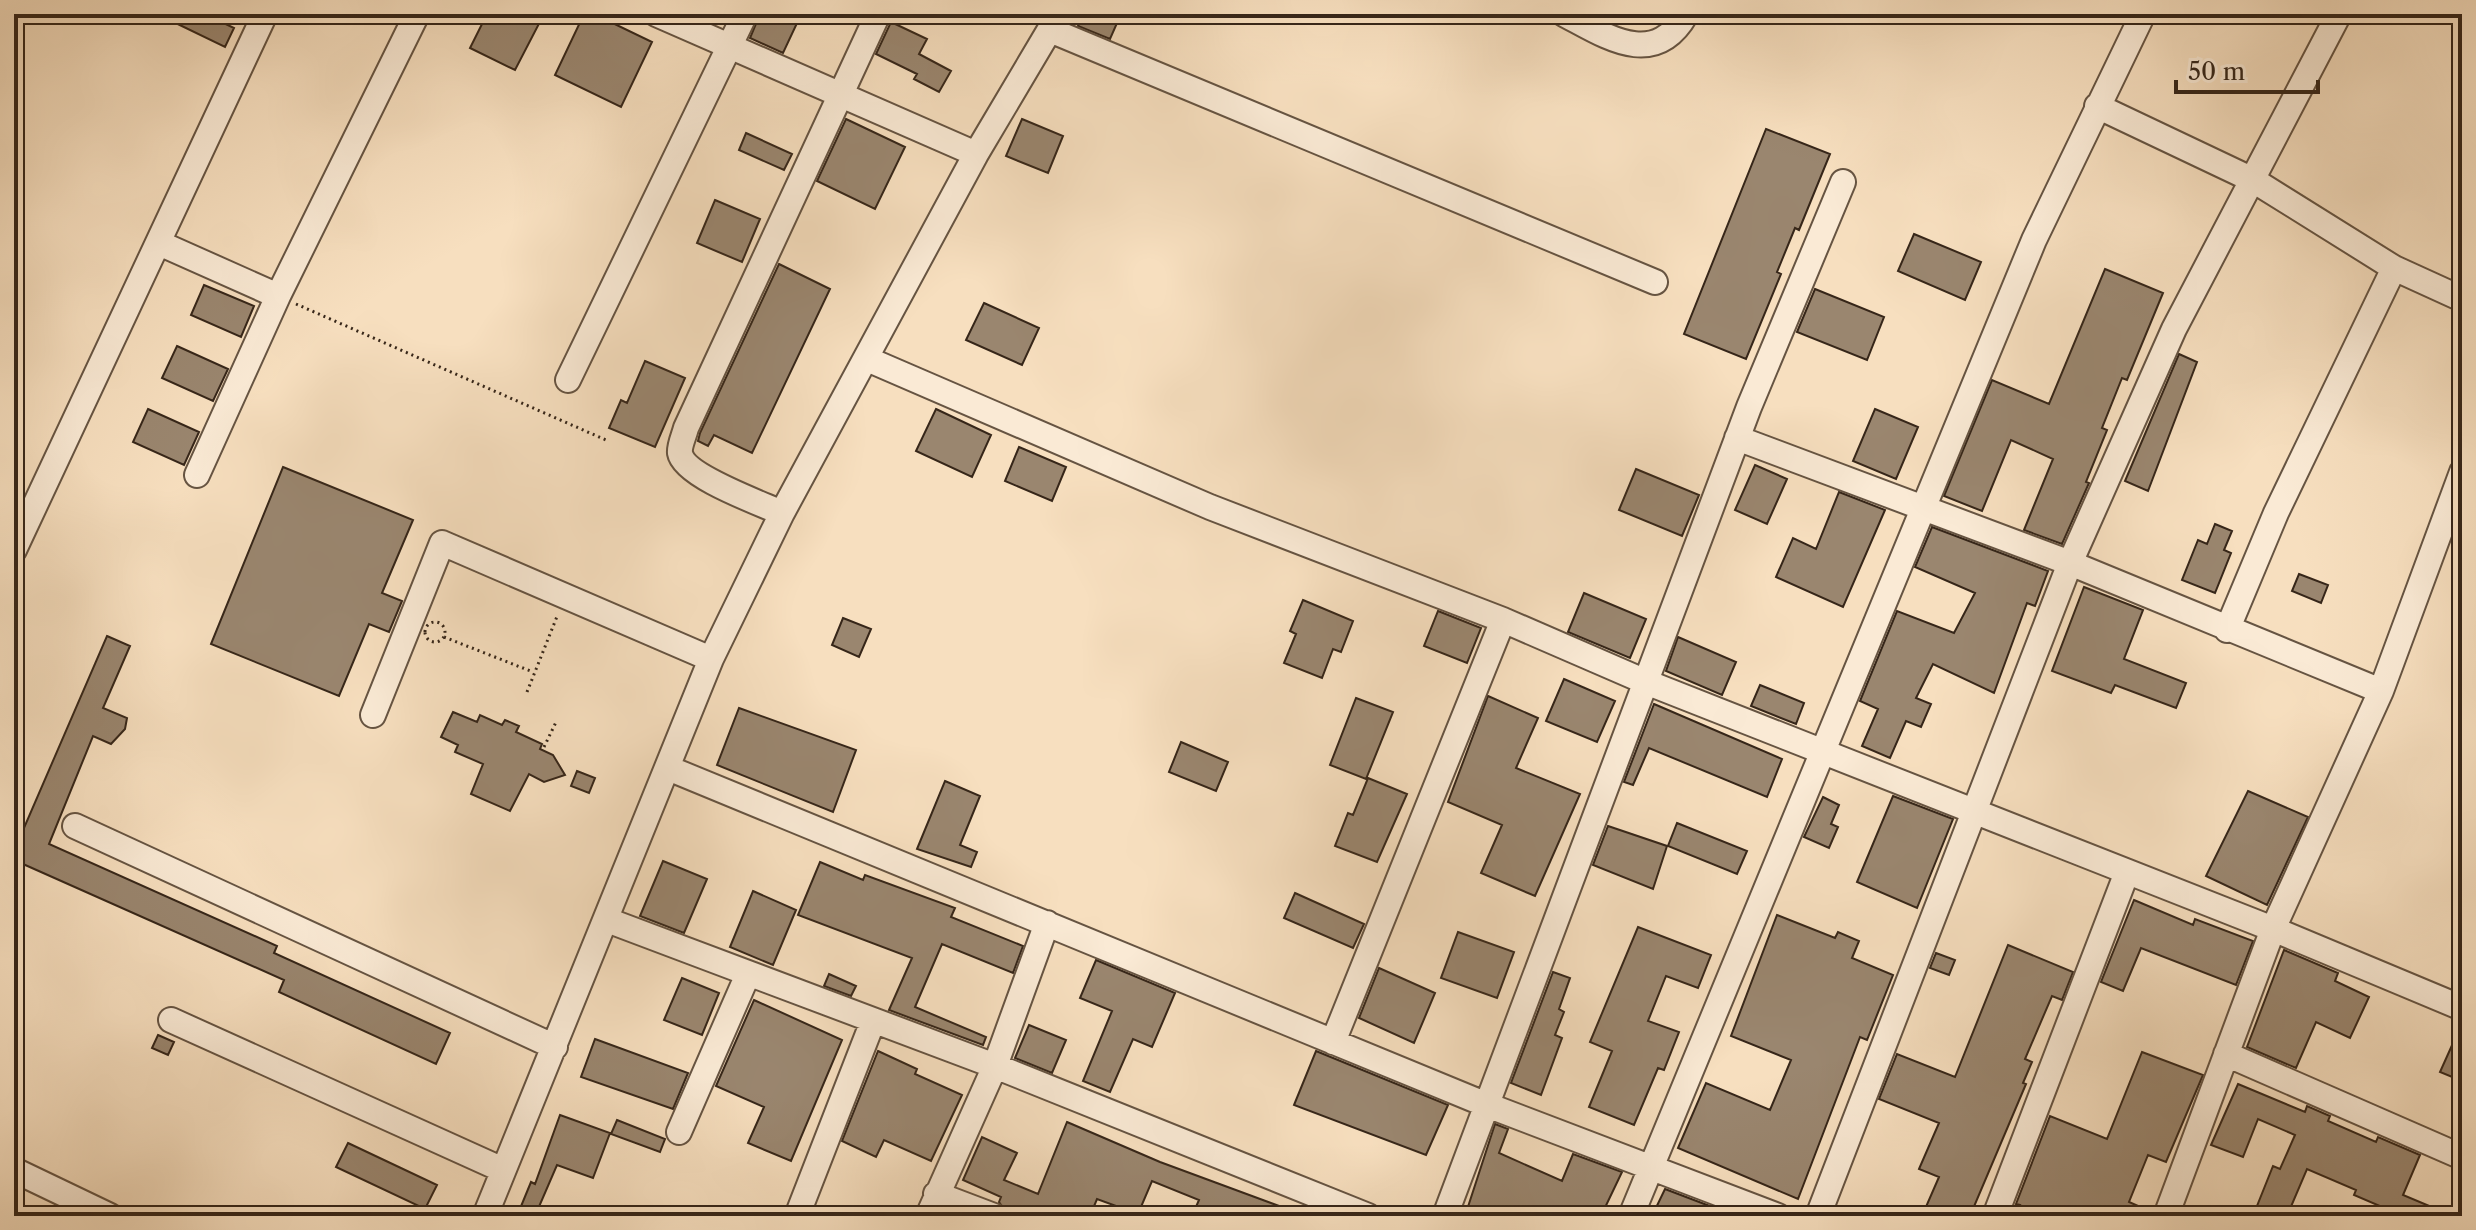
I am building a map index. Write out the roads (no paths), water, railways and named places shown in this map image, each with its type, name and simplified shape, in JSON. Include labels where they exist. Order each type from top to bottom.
[{"type":"street","points":[[14,550],[265,14]]},
{"type":"street","points":[[197,475],[278,296],[417,14]]},
{"type":"street","points":[[656,14],[976,154]]},
{"type":"street","points":[[568,380],[745,14]]},
{"type":"street","points":[[782,513],[699,474],[684,463],[680,451],[686,428],[878,14]]},
{"type":"street","points":[[1564,14],[1604,35],[1636,47],[1660,41],[1678,28],[1686,14]]},
{"type":"street","points":[[1631,1216],[2034,240],[2143,14]]},
{"type":"street","points":[[1818,1216],[2070,563],[2174,329],[2339,14]]},
{"type":"street","points":[[485,1216],[711,659],[782,513],[976,154],[1055,22],[1655,282]]},
{"type":"street","points":[[2097,106],[2253,180],[2394,268],[2462,299]]},
{"type":"street","points":[[1445,1216],[1737,438],[1843,182]]},
{"type":"street","points":[[159,243],[278,296]]},
{"type":"street","points":[[2227,630],[2276,513],[2394,268]]},
{"type":"street","points":[[867,359],[1210,507],[1503,620],[1646,682],[2273,929],[2462,1008]]},
{"type":"street","points":[[1737,438],[2070,563],[2381,691]]},
{"type":"street","points":[[2169,1215],[2273,929],[2381,691],[2462,472]]},
{"type":"street","points":[[373,715],[442,543],[711,659]]},
{"type":"street","points":[[1333,1042],[1503,620]]},
{"type":"street","points":[[668,768],[1487,1105],[1778,1216]]},
{"type":"street","points":[[75,826],[555,1047]]},
{"type":"street","points":[[1995,1216],[2127,872]]},
{"type":"street","points":[[607,920],[995,1066],[1368,1216]]},
{"type":"street","points":[[994,1216],[932,1205],[995,1066],[1047,923]]},
{"type":"street","points":[[679,1132],[748,974]]},
{"type":"street","points":[[171,1020],[503,1170]]},
{"type":"street","points":[[797,1216],[873,1021]]},
{"type":"street","points":[[2226,1054],[2462,1157]]},
{"type":"street","points":[[14,1170],[110,1216]]}]
